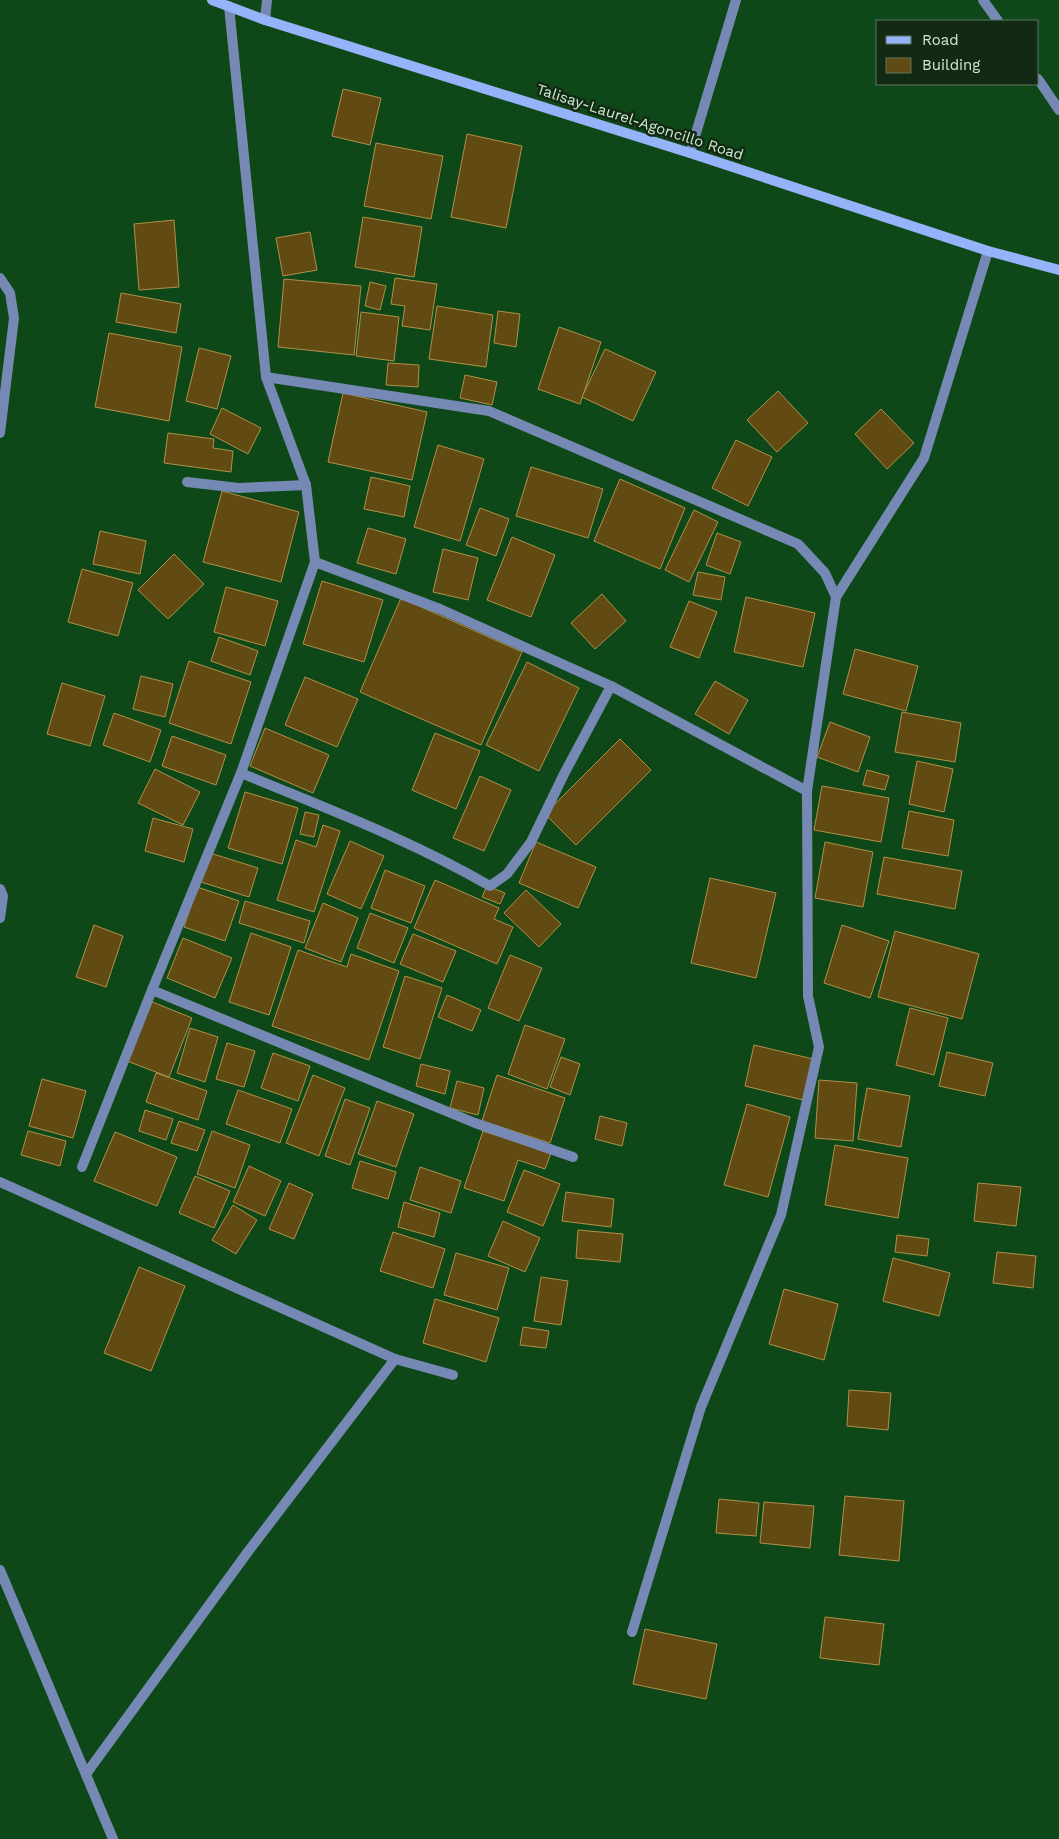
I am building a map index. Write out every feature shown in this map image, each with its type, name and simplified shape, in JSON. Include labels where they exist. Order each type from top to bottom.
[{"type":"main road","name":"Talisay-Laurel-Agoncillo Road","points":[[212,0],[265,20],[690,153],[1016,260],[1059,270]]},
{"type":"street","points":[[265,20],[267,0]]},
{"type":"street","points":[[690,153],[736,0]]},
{"type":"street","points":[[983,0],[997,20]]},
{"type":"street","points":[[82,1167],[241,773],[315,562],[306,485],[266,377],[229,6]]},
{"type":"street","points":[[1039,80],[1059,110]]},
{"type":"street","points":[[632,1632],[701,1407],[781,1215],[819,1047],[808,996],[806,791],[836,597],[924,458],[988,251]]},
{"type":"street","points":[[0,278],[10,293],[14,318],[0,433]]},
{"type":"street","points":[[266,377],[489,410],[798,544],[825,573],[836,597]]},
{"type":"street","points":[[188,482],[239,488],[306,485]]},
{"type":"street","points":[[315,562],[440,609],[611,686],[806,791]]},
{"type":"street","points":[[241,773],[450,862],[490,886],[507,874],[530,842],[611,686]]},
{"type":"street","points":[[0,889],[3,896],[0,918]]},
{"type":"street","points":[[152,990],[475,1123],[573,1157]]},
{"type":"street","points":[[0,1182],[394,1359],[453,1375]]},
{"type":"street","points":[[86,1774],[246,1553],[394,1359]]},
{"type":"street","points":[[0,1570],[113,1839]]},
{"type":"building","points":[[343,89],[381,98],[370,145],[332,136]]},
{"type":"building","points":[[467,134],[522,146],[506,228],[451,217]]},
{"type":"building","points":[[376,143],[443,156],[431,219],[364,206]]},
{"type":"building","points":[[363,217],[422,227],[414,277],[355,267]]},
{"type":"building","points":[[174,220],[179,287],[139,290],[134,224]]},
{"type":"building","points":[[310,232],[317,270],[283,276],[276,238]]},
{"type":"building","points":[[395,278],[437,284],[430,330],[402,326],[405,306],[391,304]]},
{"type":"building","points":[[284,279],[361,286],[354,355],[278,347]]},
{"type":"building","points":[[370,282],[386,286],[380,310],[365,306]]},
{"type":"building","points":[[121,293],[181,304],[176,333],[116,322]]},
{"type":"building","points":[[437,306],[493,315],[486,367],[429,359]]},
{"type":"building","points":[[498,311],[520,314],[516,347],[494,343]]},
{"type":"building","points":[[361,312],[399,317],[394,361],[356,356]]},
{"type":"building","points":[[559,327],[601,342],[580,404],[538,389]]},
{"type":"building","points":[[109,333],[182,347],[169,421],[95,407]]},
{"type":"building","points":[[199,348],[231,356],[217,409],[186,401]]},
{"type":"building","points":[[605,349],[656,372],[633,421],[582,397]]},
{"type":"building","points":[[388,363],[419,365],[418,387],[386,385]]},
{"type":"building","points":[[465,375],[497,382],[492,405],[460,398]]},
{"type":"building","points":[[778,391],[808,423],[777,452],[747,420]]},
{"type":"building","points":[[343,393],[427,412],[412,480],[328,462]]},
{"type":"building","points":[[222,408],[261,428],[248,454],[210,434]]},
{"type":"building","points":[[881,409],[914,443],[887,469],[855,434]]},
{"type":"building","points":[[168,433],[214,439],[213,448],[233,451],[231,472],[164,463]]},
{"type":"building","points":[[736,440],[772,457],[748,506],[712,488]]},
{"type":"building","points":[[438,445],[484,459],[460,541],[414,527]]},
{"type":"building","points":[[531,467],[603,489],[588,538],[516,516]]},
{"type":"building","points":[[371,477],[410,486],[404,517],[364,509]]},
{"type":"building","points":[[620,479],[685,508],[660,569],[594,541]]},
{"type":"building","points":[[222,491],[299,512],[281,582],[203,562]]},
{"type":"building","points":[[480,508],[509,519],[496,556],[466,545]]},
{"type":"building","points":[[694,510],[718,522],[689,582],[665,570]]},
{"type":"building","points":[[368,528],[406,539],[396,574],[357,563]]},
{"type":"building","points":[[100,531],[146,541],[140,574],[93,564]]},
{"type":"building","points":[[717,533],[741,542],[730,574],[706,565]]},
{"type":"building","points":[[512,537],[555,555],[531,617],[487,600]]},
{"type":"building","points":[[443,549],[478,558],[468,600],[433,592]]},
{"type":"building","points":[[174,554],[204,584],[168,619],[138,590]]},
{"type":"building","points":[[82,569],[133,583],[118,636],[68,622]]},
{"type":"building","points":[[698,572],[725,577],[721,600],[693,595]]},
{"type":"building","points":[[322,581],[383,600],[364,662],[303,644]]},
{"type":"building","points":[[226,587],[278,601],[265,646],[214,632]]},
{"type":"building","points":[[602,594],[626,621],[595,649],[571,623]]},
{"type":"building","points":[[746,597],[815,613],[803,667],[734,652]]},
{"type":"building","points":[[401,598],[522,652],[481,745],[360,692]]},
{"type":"building","points":[[689,601],[717,612],[699,658],[670,647]]},
{"type":"building","points":[[219,637],[258,651],[250,675],[211,661]]},
{"type":"building","points":[[855,649],[918,666],[906,711],[843,694]]},
{"type":"building","points":[[189,661],[251,682],[231,744],[169,723]]},
{"type":"building","points":[[527,662],[579,688],[539,771],[486,745]]},
{"type":"building","points":[[141,676],[173,684],[165,717],[133,709]]},
{"type":"building","points":[[305,677],[358,699],[337,747],[285,725]]},
{"type":"building","points":[[715,681],[748,700],[729,734],[695,714]]},
{"type":"building","points":[[62,683],[105,696],[90,746],[47,734]]},
{"type":"building","points":[[902,712],[961,723],[955,762],[895,752]]},
{"type":"building","points":[[114,713],[161,730],[150,762],[103,745]]},
{"type":"building","points":[[830,722],[870,737],[858,772],[817,757]]},
{"type":"building","points":[[265,728],[329,755],[313,793],[250,766]]},
{"type":"building","points":[[435,733],[480,751],[456,809],[412,790]]},
{"type":"building","points":[[172,736],[226,755],[216,785],[162,766]]},
{"type":"building","points":[[620,739],[651,770],[576,845],[545,814]]},
{"type":"building","points":[[917,761],[953,769],[944,812],[909,804]]},
{"type":"building","points":[[155,769],[200,792],[183,825],[138,803]]},
{"type":"building","points":[[867,770],[889,776],[885,790],[863,785]]},
{"type":"building","points":[[480,776],[511,790],[484,851],[453,838]]},
{"type":"building","points":[[822,786],[889,798],[881,842],[814,830]]},
{"type":"building","points":[[245,792],[298,808],[282,864],[228,848]]},
{"type":"building","points":[[909,811],[954,820],[948,856],[902,848]]},
{"type":"building","points":[[305,812],[319,815],[314,837],[300,834]]},
{"type":"building","points":[[153,818],[193,829],[184,862],[145,851]]},
{"type":"building","points":[[323,825],[340,831],[314,912],[277,900],[296,840],[316,847]]},
{"type":"building","points":[[350,841],[384,856],[361,909],[327,894]]},
{"type":"building","points":[[536,842],[596,867],[578,908],[519,883]]},
{"type":"building","points":[[825,842],[873,852],[863,907],[815,898]]},
{"type":"building","points":[[210,853],[258,868],[249,897],[201,882]]},
{"type":"building","points":[[884,857],[962,871],[955,909],[877,894]]},
{"type":"building","points":[[385,870],[425,886],[411,923],[371,908]]},
{"type":"building","points":[[710,878],[776,893],[756,978],[691,963]]},
{"type":"building","points":[[435,880],[499,908],[494,919],[513,927],[497,964],[414,928]]},
{"type":"building","points":[[487,886],[505,893],[500,904],[482,897]]},
{"type":"building","points":[[197,887],[239,901],[225,941],[184,927]]},
{"type":"building","points":[[526,890],[561,924],[539,947],[504,913]]},
{"type":"building","points":[[245,901],[310,921],[304,943],[239,923]]},
{"type":"building","points":[[323,903],[358,918],[341,962],[305,948]]},
{"type":"building","points":[[370,913],[408,928],[394,963],[357,948]]},
{"type":"building","points":[[94,925],[123,936],[106,987],[76,977]]},
{"type":"building","points":[[842,925],[889,941],[870,998],[824,983]]},
{"type":"building","points":[[895,931],[979,954],[962,1019],[878,997]]},
{"type":"building","points":[[251,933],[291,947],[269,1015],[229,1002]]},
{"type":"building","points":[[413,934],[456,951],[443,982],[400,964]]},
{"type":"building","points":[[183,938],[232,958],[215,998],[167,978]]},
{"type":"building","points":[[298,950],[347,967],[351,954],[399,971],[369,1060],[272,1026]]},
{"type":"building","points":[[510,955],[542,968],[519,1021],[488,1008]]},
{"type":"building","points":[[405,976],[442,988],[420,1059],[383,1047]]},
{"type":"building","points":[[447,995],[481,1010],[472,1031],[438,1017]]},
{"type":"building","points":[[150,1001],[192,1018],[169,1077],[127,1061]]},
{"type":"building","points":[[910,1008],[948,1018],[934,1075],[896,1065]]},
{"type":"building","points":[[525,1025],[565,1039],[547,1089],[508,1074]]},
{"type":"building","points":[[190,1028],[218,1037],[205,1082],[177,1073]]},
{"type":"building","points":[[227,1043],[255,1051],[244,1087],[216,1079]]},
{"type":"building","points":[[754,1045],[813,1059],[803,1100],[745,1086]]},
{"type":"building","points":[[947,1052],[993,1063],[985,1096],[939,1086]]},
{"type":"building","points":[[273,1053],[310,1066],[298,1101],[261,1088]]},
{"type":"building","points":[[561,1057],[580,1064],[570,1095],[550,1087]]},
{"type":"building","points":[[421,1064],[450,1071],[445,1094],[416,1086]]},
{"type":"building","points":[[156,1073],[207,1091],[198,1120],[146,1102]]},
{"type":"building","points":[[313,1075],[345,1088],[319,1156],[286,1143]]},
{"type":"building","points":[[497,1075],[565,1098],[550,1143],[482,1121]]},
{"type":"building","points":[[42,1079],[86,1091],[73,1138],[29,1126]]},
{"type":"building","points":[[819,1080],[857,1083],[853,1141],[815,1138]]},
{"type":"building","points":[[457,1081],[484,1088],[478,1115],[450,1108]]},
{"type":"building","points":[[867,1088],[910,1096],[901,1147],[858,1139]]},
{"type":"building","points":[[238,1090],[292,1109],[280,1143],[226,1124]]},
{"type":"building","points":[[345,1099],[370,1108],[350,1165],[325,1156]]},
{"type":"building","points":[[377,1101],[414,1114],[396,1167],[358,1154]]},
{"type":"building","points":[[747,1104],[790,1117],[768,1197],[724,1185]]},
{"type":"building","points":[[145,1110],[173,1119],[166,1140],[139,1131]]},
{"type":"building","points":[[600,1116],[627,1123],[622,1146],[595,1139]]},
{"type":"building","points":[[179,1121],[205,1130],[197,1151],[171,1143]]},
{"type":"building","points":[[28,1131],[66,1141],[60,1166],[21,1155]]},
{"type":"building","points":[[212,1131],[250,1145],[235,1188],[197,1174]]},
{"type":"building","points":[[483,1131],[551,1153],[545,1169],[518,1160],[504,1201],[464,1188]]},
{"type":"building","points":[[115,1132],[177,1157],[157,1206],[94,1181]]},
{"type":"building","points":[[835,1145],[908,1158],[898,1218],[825,1205]]},
{"type":"building","points":[[360,1161],[396,1172],[388,1199],[352,1188]]},
{"type":"building","points":[[249,1166],[281,1181],[265,1216],[233,1202]]},
{"type":"building","points":[[420,1167],[461,1181],[451,1213],[410,1200]]},
{"type":"building","points":[[524,1170],[560,1184],[543,1226],[507,1212]]},
{"type":"building","points":[[195,1176],[230,1191],[214,1228],[179,1213]]},
{"type":"building","points":[[289,1183],[313,1194],[294,1239],[269,1229]]},
{"type":"building","points":[[978,1183],[1021,1187],[1016,1226],[974,1221]]},
{"type":"building","points":[[566,1192],[614,1199],[611,1227],[562,1221]]},
{"type":"building","points":[[404,1202],[440,1213],[434,1237],[398,1227]]},
{"type":"building","points":[[233,1205],[257,1220],[236,1254],[212,1240]]},
{"type":"building","points":[[503,1221],[540,1238],[525,1272],[488,1256]]},
{"type":"building","points":[[578,1230],[623,1234],[620,1262],[576,1258]]},
{"type":"building","points":[[393,1232],[445,1249],[433,1288],[380,1271]]},
{"type":"building","points":[[897,1235],[929,1239],[927,1256],[895,1252]]},
{"type":"building","points":[[997,1252],[1036,1256],[1033,1288],[993,1283]]},
{"type":"building","points":[[456,1253],[509,1268],[497,1310],[444,1295]]},
{"type":"building","points":[[893,1258],[950,1273],[939,1316],[883,1301]]},
{"type":"building","points":[[139,1267],[185,1286],[151,1371],[104,1353]]},
{"type":"building","points":[[541,1277],[568,1281],[561,1325],[534,1321]]},
{"type":"building","points":[[784,1289],[838,1304],[824,1360],[769,1344]]},
{"type":"building","points":[[435,1299],[499,1318],[486,1362],[423,1343]]},
{"type":"building","points":[[523,1327],[549,1331],[546,1348],[520,1345]]},
{"type":"building","points":[[849,1390],[891,1393],[888,1430],[847,1426]]},
{"type":"building","points":[[845,1496],[904,1501],[899,1561],[839,1555]]},
{"type":"building","points":[[719,1499],[759,1503],[756,1536],[716,1533]]},
{"type":"building","points":[[764,1502],[814,1506],[810,1548],[760,1543]]},
{"type":"building","points":[[825,1617],[884,1624],[879,1665],[820,1658]]},
{"type":"building","points":[[645,1629],[717,1644],[706,1699],[633,1684]]}]
